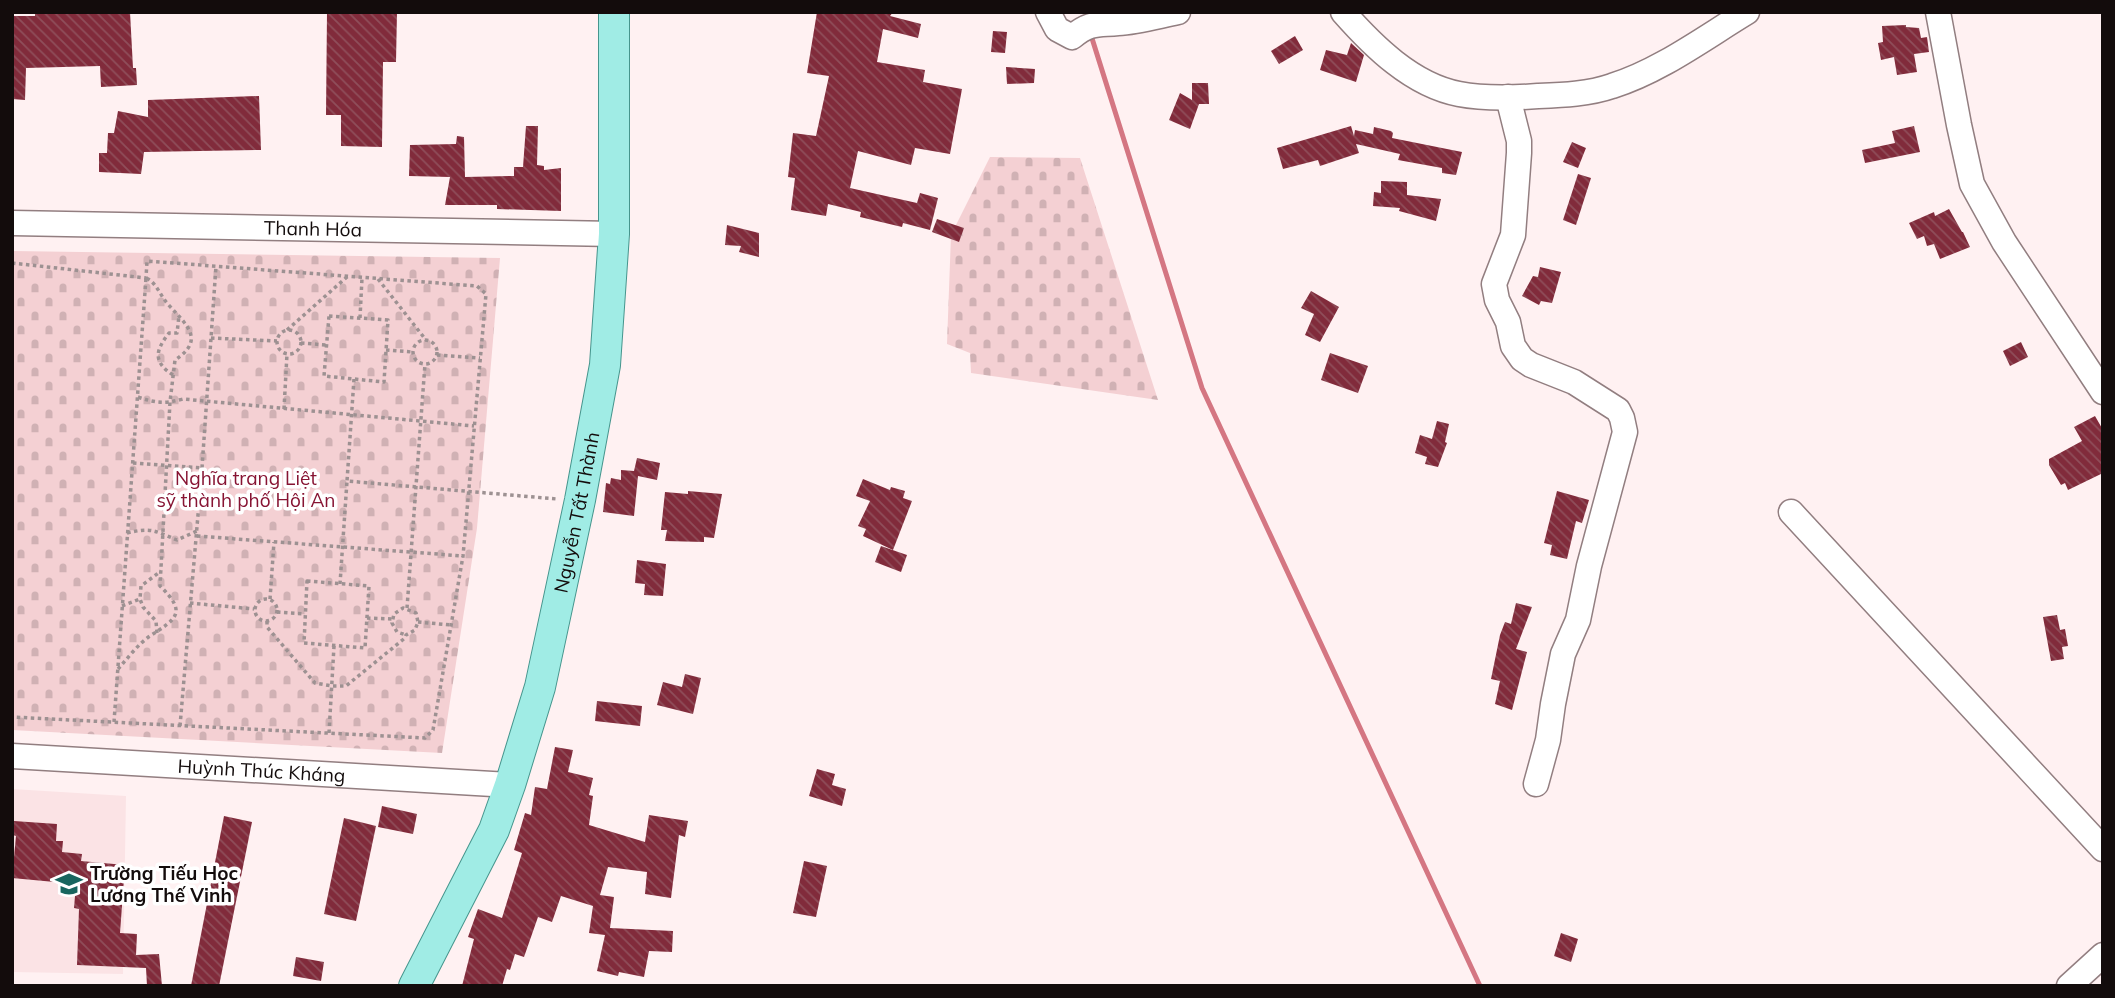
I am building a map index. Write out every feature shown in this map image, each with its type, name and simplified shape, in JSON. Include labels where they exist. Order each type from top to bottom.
[{"type":"main road","name":"Nguyễn Tất Thành","points":[[414,986],[494,830],[510,785],[540,687],[580,500],[605,365],[614,234],[614,12]]},
{"type":"street","points":[[1048,12],[1057,29],[1072,37],[1099,22],[1118,23],[1178,12]]},
{"type":"street","points":[[1343,12],[1390,58],[1420,79],[1456,94],[1507,97],[1577,94],[1612,87],[1652,69],[1747,12]]},
{"type":"street","points":[[1938,12],[1972,184],[2004,242],[2103,392]]},
{"type":"street","points":[[1507,97],[1519,153],[1513,235],[1496,278],[1494,292],[1508,322],[1513,346],[1522,359],[1574,382],[1618,410],[1625,425],[1618,466],[1589,566],[1578,620],[1563,654],[1548,740],[1536,784]]},
{"type":"street","name":"Thanh Hóa","points":[[12,223],[614,234]]},
{"type":"street","points":[[1791,512],[2103,849]]},
{"type":"street","name":"Huỳnh Thúc Kháng","points":[[12,756],[510,785]]},
{"type":"street","points":[[2069,986],[2103,955]]},
{"type":"path","points":[[12,718],[114,723],[329,733],[425,738],[433,730],[463,556],[486,294],[477,286],[147,261],[114,723]]},
{"type":"path","points":[[12,263],[146,278],[189,327],[191,345],[186,354],[175,360],[173,375],[162,534],[160,586],[175,603],[176,613],[171,623],[149,636],[118,669]]},
{"type":"path","points":[[180,726],[216,266]]},
{"type":"path","points":[[287,354],[279,349],[279,335],[348,276]]},
{"type":"path","points":[[360,318],[362,278]]},
{"type":"path","points":[[378,279],[426,340],[435,345],[437,355],[432,362],[425,364],[418,362],[413,352]]},
{"type":"path","points":[[173,375],[162,368],[158,355],[161,343],[169,333],[177,332],[179,316]]},
{"type":"path","points":[[329,316],[388,320],[384,382],[324,376],[327,345],[329,316]]},
{"type":"path","points":[[287,330],[297,333],[300,343],[297,350],[287,354]]},
{"type":"path","points":[[211,338],[277,341]]},
{"type":"path","points":[[413,352],[418,342],[426,340]]},
{"type":"path","points":[[300,343],[327,345]]},
{"type":"path","points":[[387,350],[413,352]]},
{"type":"path","points":[[284,410],[287,354]]},
{"type":"path","points":[[437,355],[480,358]]},
{"type":"path","points":[[407,608],[425,364]]},
{"type":"path","points":[[340,584],[354,379]]},
{"type":"path","points":[[138,397],[154,403],[183,399],[474,426]]},
{"type":"path","points":[[133,463],[202,468]]},
{"type":"path","points":[[347,481],[580,500]]},
{"type":"path","points":[[128,533],[154,529],[177,540],[197,533],[342,548],[463,556]]},
{"type":"path","points":[[254,609],[259,620],[274,618],[277,612],[277,606],[270,599],[274,542]]},
{"type":"path","points":[[157,633],[156,621],[139,599],[141,586],[161,571]]},
{"type":"path","points":[[307,582],[340,584],[369,586],[365,648],[304,643],[307,582]]},
{"type":"path","points":[[122,606],[139,599]]},
{"type":"path","points":[[254,609],[259,600],[270,599]]},
{"type":"path","points":[[190,603],[254,609]]},
{"type":"path","points":[[267,621],[267,627],[315,683],[346,686],[415,630],[418,622],[416,613],[407,608],[397,611],[392,619]]},
{"type":"path","points":[[277,612],[305,614]]},
{"type":"path","points":[[367,618],[392,619]]},
{"type":"path","points":[[392,619],[397,632],[406,635]]},
{"type":"path","points":[[418,622],[451,625]]},
{"type":"path","points":[[329,733],[334,646]]},
{"type":"shaded area","name":"Trường Tiếu Học Lương Thế Vinh","points":[[12,789],[126,796],[123,974],[12,972]]},
{"type":"green space","points":[[990,157],[1080,158],[1158,400],[971,373],[970,353],[947,344],[951,235]]},
{"type":"green space","name":"Nghĩa trang Liệt sỹ thành phố Hội An","points":[[12,251],[500,258],[477,528],[442,753],[12,730]]},
{"type":"building","points":[[35,12],[130,12],[133,68],[136,68],[137,85],[101,87],[100,66],[26,68],[25,100],[12,99],[12,16],[35,16]]},
{"type":"building","points":[[327,12],[397,12],[396,62],[383,62],[382,147],[341,146],[341,115],[326,115]]},
{"type":"building","points":[[817,12],[893,12],[890,16],[921,24],[918,38],[883,29],[877,62],[925,70],[923,82],[962,89],[950,154],[915,148],[911,165],[858,151],[850,188],[917,203],[920,193],[938,198],[930,230],[903,223],[902,227],[860,217],[861,212],[828,204],[826,216],[791,210],[795,178],[788,177],[793,133],[816,136],[829,76],[807,73]]},
{"type":"building","points":[[1906,25],[1919,28],[1921,38],[1927,37],[1929,52],[1914,54],[1917,72],[1897,75],[1894,57],[1881,60],[1878,43],[1883,42],[1882,26]]},
{"type":"building","points":[[993,31],[1007,32],[1005,53],[991,52]]},
{"type":"building","points":[[1295,36],[1303,50],[1279,64],[1271,51]]},
{"type":"building","points":[[1351,43],[1364,55],[1356,82],[1320,70],[1326,50],[1347,55]]},
{"type":"building","points":[[1006,67],[1035,69],[1034,83],[1007,84]]},
{"type":"building","points":[[1192,83],[1208,83],[1209,104],[1199,104],[1190,129],[1169,120],[1180,93],[1192,100]]},
{"type":"building","points":[[259,96],[261,150],[144,152],[141,174],[99,172],[99,153],[107,153],[108,133],[114,133],[118,111],[148,117],[148,100]]},
{"type":"building","points":[[526,126],[538,126],[537,165],[544,166],[544,170],[561,168],[561,211],[497,209],[497,205],[445,205],[450,177],[409,176],[410,145],[456,144],[457,136],[464,137],[465,177],[514,176],[514,167],[523,167]]},
{"type":"building","points":[[1351,126],[1354,136],[1355,130],[1373,134],[1374,127],[1391,131],[1392,138],[1462,152],[1456,175],[1442,173],[1442,168],[1398,160],[1400,154],[1356,144],[1359,153],[1320,166],[1318,160],[1283,169],[1277,148]]},
{"type":"building","points":[[1914,126],[1920,152],[1865,163],[1862,150],[1895,143],[1892,131]]},
{"type":"building","points":[[1572,142],[1586,148],[1578,168],[1563,162]]},
{"type":"building","points":[[1578,174],[1591,178],[1576,225],[1563,220]]},
{"type":"building","points":[[1381,181],[1407,182],[1407,195],[1441,199],[1436,221],[1399,211],[1400,208],[1373,206],[1374,192],[1381,193]]},
{"type":"building","points":[[1949,209],[1970,247],[1940,259],[1934,244],[1927,246],[1924,236],[1917,239],[1909,223],[1934,212],[1935,216]]},
{"type":"building","points":[[937,219],[964,228],[959,242],[932,232]]},
{"type":"building","points":[[727,225],[759,233],[759,257],[739,252],[741,246],[725,245]]},
{"type":"building","points":[[1540,267],[1561,272],[1552,303],[1541,301],[1539,305],[1522,296],[1533,276],[1538,277]]},
{"type":"building","points":[[1311,291],[1339,307],[1320,342],[1305,335],[1314,314],[1301,308]]},
{"type":"building","points":[[2021,342],[2028,357],[2010,366],[2003,351]]},
{"type":"building","points":[[1330,353],[1368,366],[1358,393],[1321,380]]},
{"type":"building","points":[[2095,416],[2103,430],[2103,473],[2068,490],[2065,483],[2061,485],[2049,465],[2049,459],[2082,441],[2074,427]]},
{"type":"building","points":[[1437,421],[1449,424],[1447,443],[1438,467],[1425,464],[1427,457],[1415,453],[1420,435],[1432,439]]},
{"type":"building","points":[[637,458],[660,463],[657,480],[638,476],[634,516],[603,512],[606,483],[610,484],[611,478],[621,480],[621,470],[634,471]]},
{"type":"building","points":[[863,479],[890,490],[891,487],[905,491],[903,498],[912,501],[893,550],[863,536],[866,529],[858,526],[870,501],[856,496]]},
{"type":"building","points":[[688,491],[722,494],[714,538],[704,537],[704,542],[665,541],[667,530],[661,530],[665,492],[688,494]]},
{"type":"building","points":[[1557,491],[1589,500],[1582,523],[1576,521],[1567,559],[1550,555],[1552,545],[1544,543]]},
{"type":"building","points":[[881,546],[907,555],[901,572],[875,562]]},
{"type":"building","points":[[637,560],[666,564],[663,596],[644,595],[645,584],[635,583]]},
{"type":"building","points":[[1516,603],[1532,607],[1516,649],[1527,652],[1512,710],[1495,704],[1500,681],[1491,679],[1500,635],[1505,622],[1511,624]]},
{"type":"building","points":[[2057,615],[2060,630],[2065,629],[2068,646],[2062,647],[2064,659],[2051,661],[2043,617]]},
{"type":"building","points":[[685,674],[701,678],[693,714],[657,705],[663,682],[682,687]]},
{"type":"building","points":[[597,701],[642,706],[640,726],[595,721]]},
{"type":"building","points":[[555,747],[573,750],[568,772],[593,778],[589,795],[593,796],[589,825],[645,842],[649,815],[688,821],[685,837],[679,835],[671,898],[645,894],[647,872],[608,867],[600,895],[614,897],[610,928],[673,931],[672,952],[649,951],[644,977],[619,972],[618,976],[597,971],[605,935],[589,933],[593,906],[561,896],[552,922],[538,917],[524,957],[515,954],[502,986],[462,986],[474,939],[468,937],[478,909],[502,918],[522,853],[514,850],[525,813],[531,815],[535,787],[547,789]]},
{"type":"building","points":[[817,769],[835,774],[832,785],[846,789],[842,806],[809,796]]},
{"type":"building","points":[[382,806],[417,814],[413,834],[378,827]]},
{"type":"building","points":[[224,816],[252,822],[219,986],[191,986]]},
{"type":"building","points":[[344,818],[376,826],[356,921],[324,914]]},
{"type":"building","points":[[14,821],[57,824],[56,841],[63,841],[62,852],[82,854],[81,861],[125,865],[120,933],[137,934],[136,955],[159,954],[162,986],[147,986],[146,968],[77,965],[79,909],[74,908],[76,884],[12,878],[16,836],[13,835]]},
{"type":"building","points":[[804,861],[827,866],[816,917],[793,913]]},
{"type":"building","points":[[1561,933],[1578,939],[1571,962],[1554,956]]},
{"type":"building","points":[[296,957],[324,962],[321,981],[293,976]]},
{"type":"waterway","points":[[1090,32],[1202,388],[1480,986]]},
{"type":"place","name":"Trường Tiếu Học Lương Thế Vinh","points":[[69,884]]}]
